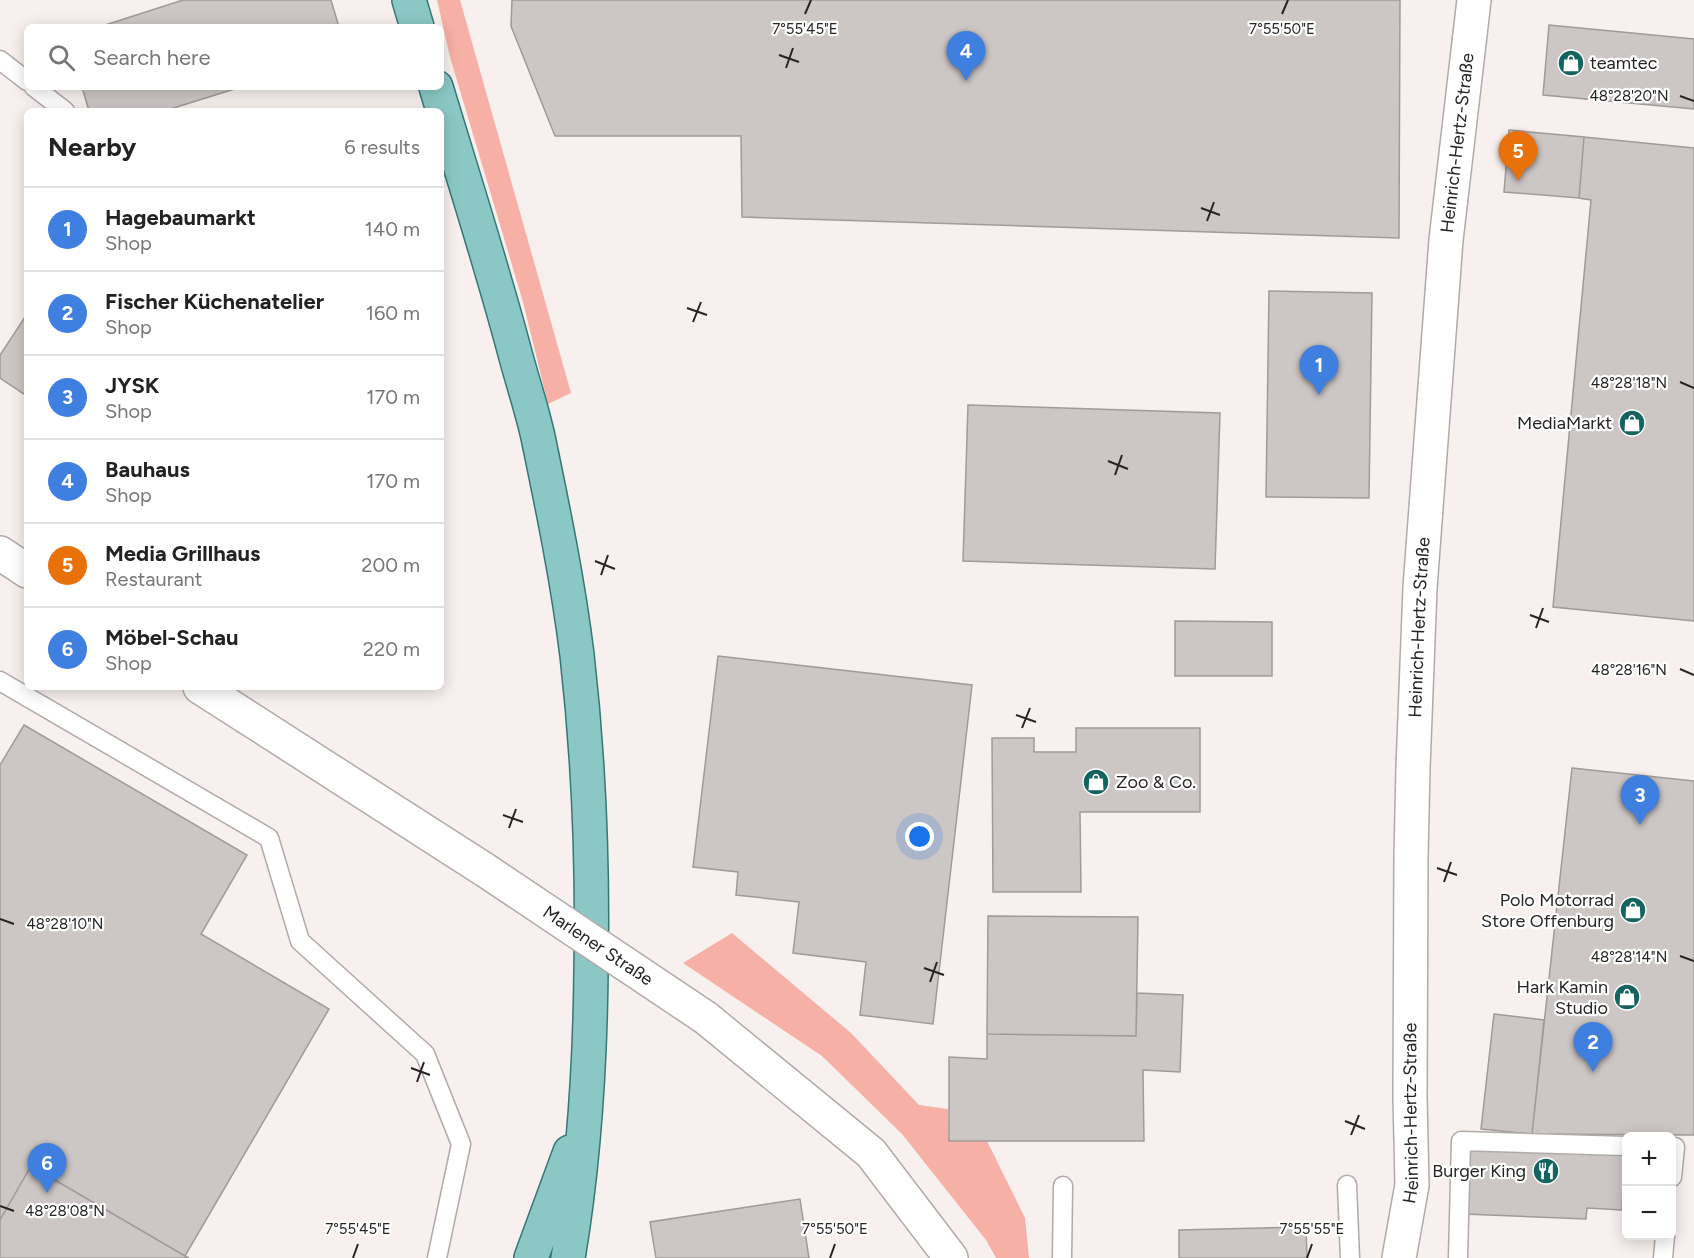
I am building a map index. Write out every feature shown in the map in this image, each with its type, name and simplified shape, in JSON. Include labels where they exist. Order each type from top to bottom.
[{"type":"main road","points":[[409,0],[416,24]]},
{"type":"main road","points":[[437,90],[442,108]]},
{"type":"main road","points":[[444,113],[491,267],[537,434],[559,540],[577,655],[587,768],[592,890],[590,1030],[586,1109],[576,1212],[568,1258]]},
{"type":"main road","points":[[531,1258],[586,1109]]},
{"type":"main road","points":[[576,1212],[588,1258]]},
{"type":"street","name":"Heinrich-Hertz-Straße","points":[[1399,1258],[1413,1185],[1410,1096],[1411,857],[1420,588],[1446,240],[1474,0]]},
{"type":"street","points":[[0,552],[24,569]]},
{"type":"street","name":"Marlener Straße","points":[[205,690],[485,870],[706,1018],[871,1154],[951,1258]]},
{"type":"lane","points":[[0,60],[24,79]]},
{"type":"lane","points":[[38,90],[61,108]]},
{"type":"lane","points":[[0,681],[269,838],[300,940],[425,1054],[449,1114],[460,1144],[437,1258]]},
{"type":"lane","points":[[1458,1258],[1461,1141],[1622,1146]]},
{"type":"lane","points":[[1347,1185],[1350,1258]]},
{"type":"lane","points":[[1062,1258],[1063,1186]]},
{"type":"lane","points":[[1663,1258],[1665,1240]]},
{"type":"shaded area","points":[[437,0],[460,0],[571,393],[548,404],[523,302],[450,57]]},
{"type":"shaded area","points":[[732,933],[851,1033],[919,1105],[948,1109],[949,1141],[987,1141],[1025,1218],[1029,1258],[996,1258],[986,1240],[902,1134],[822,1056],[683,963]]},
{"type":"building","points":[[183,0],[331,0],[338,24],[108,24]]},
{"type":"building","points":[[512,0],[1400,0],[1399,238],[742,217],[741,136],[555,136],[511,26]]},
{"type":"building","points":[[1549,25],[1694,39],[1694,109],[1543,95]]},
{"type":"building","points":[[83,90],[231,90],[174,108],[88,108]]},
{"type":"building","points":[[1509,130],[1584,137],[1579,198],[1504,192]]},
{"type":"building","name":"MediaMarkt","points":[[1584,137],[1694,148],[1694,621],[1553,607],[1591,200],[1579,198]]},
{"type":"building","points":[[1269,291],[1372,293],[1369,498],[1266,497]]},
{"type":"building","points":[[24,319],[24,394],[0,378],[0,355]]},
{"type":"building","points":[[968,405],[1220,413],[1215,569],[963,561]]},
{"type":"building","points":[[1175,621],[1272,622],[1272,676],[1175,676]]},
{"type":"building","points":[[718,656],[972,685],[933,1024],[860,1015],[866,962],[793,953],[799,902],[736,895],[738,872],[693,867]]},
{"type":"building","points":[[24,725],[247,855],[201,934],[329,1009],[185,1256],[31,1166],[0,1220],[0,765]]},
{"type":"building","name":"Zoo & Co.","points":[[1076,728],[1200,728],[1200,812],[1080,812],[1081,892],[993,892],[992,738],[1034,738],[1034,752],[1076,752]]},
{"type":"building","points":[[1572,768],[1694,781],[1694,1135],[1676,1135],[1676,1132],[1622,1132],[1622,1135],[1532,1134]]},
{"type":"building","points":[[988,916],[1138,917],[1136,1036],[987,1034]]},
{"type":"building","points":[[1137,993],[1183,995],[1180,1072],[1143,1070],[1144,1141],[949,1141],[949,1057],[987,1059],[987,1034],[1136,1036]]},
{"type":"building","points":[[1494,1014],[1544,1020],[1532,1134],[1481,1129]]},
{"type":"building","name":"Burger King","points":[[1467,1148],[1622,1154],[1622,1210],[1587,1208],[1586,1219],[1464,1214]]},
{"type":"building","points":[[31,1166],[189,1258],[0,1258],[0,1220]]},
{"type":"building","points":[[800,1199],[809,1258],[656,1258],[650,1222]]},
{"type":"building","points":[[1306,1227],[1307,1258],[1179,1258],[1179,1230]]},
{"type":"place","name":"teamtec","points":[[1571,63]]},
{"type":"place","name":"Bauhaus","points":[[966,81]]},
{"type":"place","name":"Media Grillhaus","points":[[1518,181]]},
{"type":"place","name":"Hagebaumarkt","points":[[1319,395]]},
{"type":"place","name":"MediaMarkt","points":[[1632,423]]},
{"type":"place","name":"Zoo & Co.","points":[[1096,782]]},
{"type":"place","name":"JYSK","points":[[1640,825]]},
{"type":"place","name":"Polo Motorrad Store Offenburg","points":[[1633,910]]},
{"type":"place","name":"Hark Kamin Studio","points":[[1627,997]]},
{"type":"place","name":"Fischer Küchenatelier","points":[[1593,1072]]},
{"type":"place","name":"Burger King","points":[[1546,1171]]},
{"type":"place","name":"Möbel-Schau","points":[[47,1193]]}]
